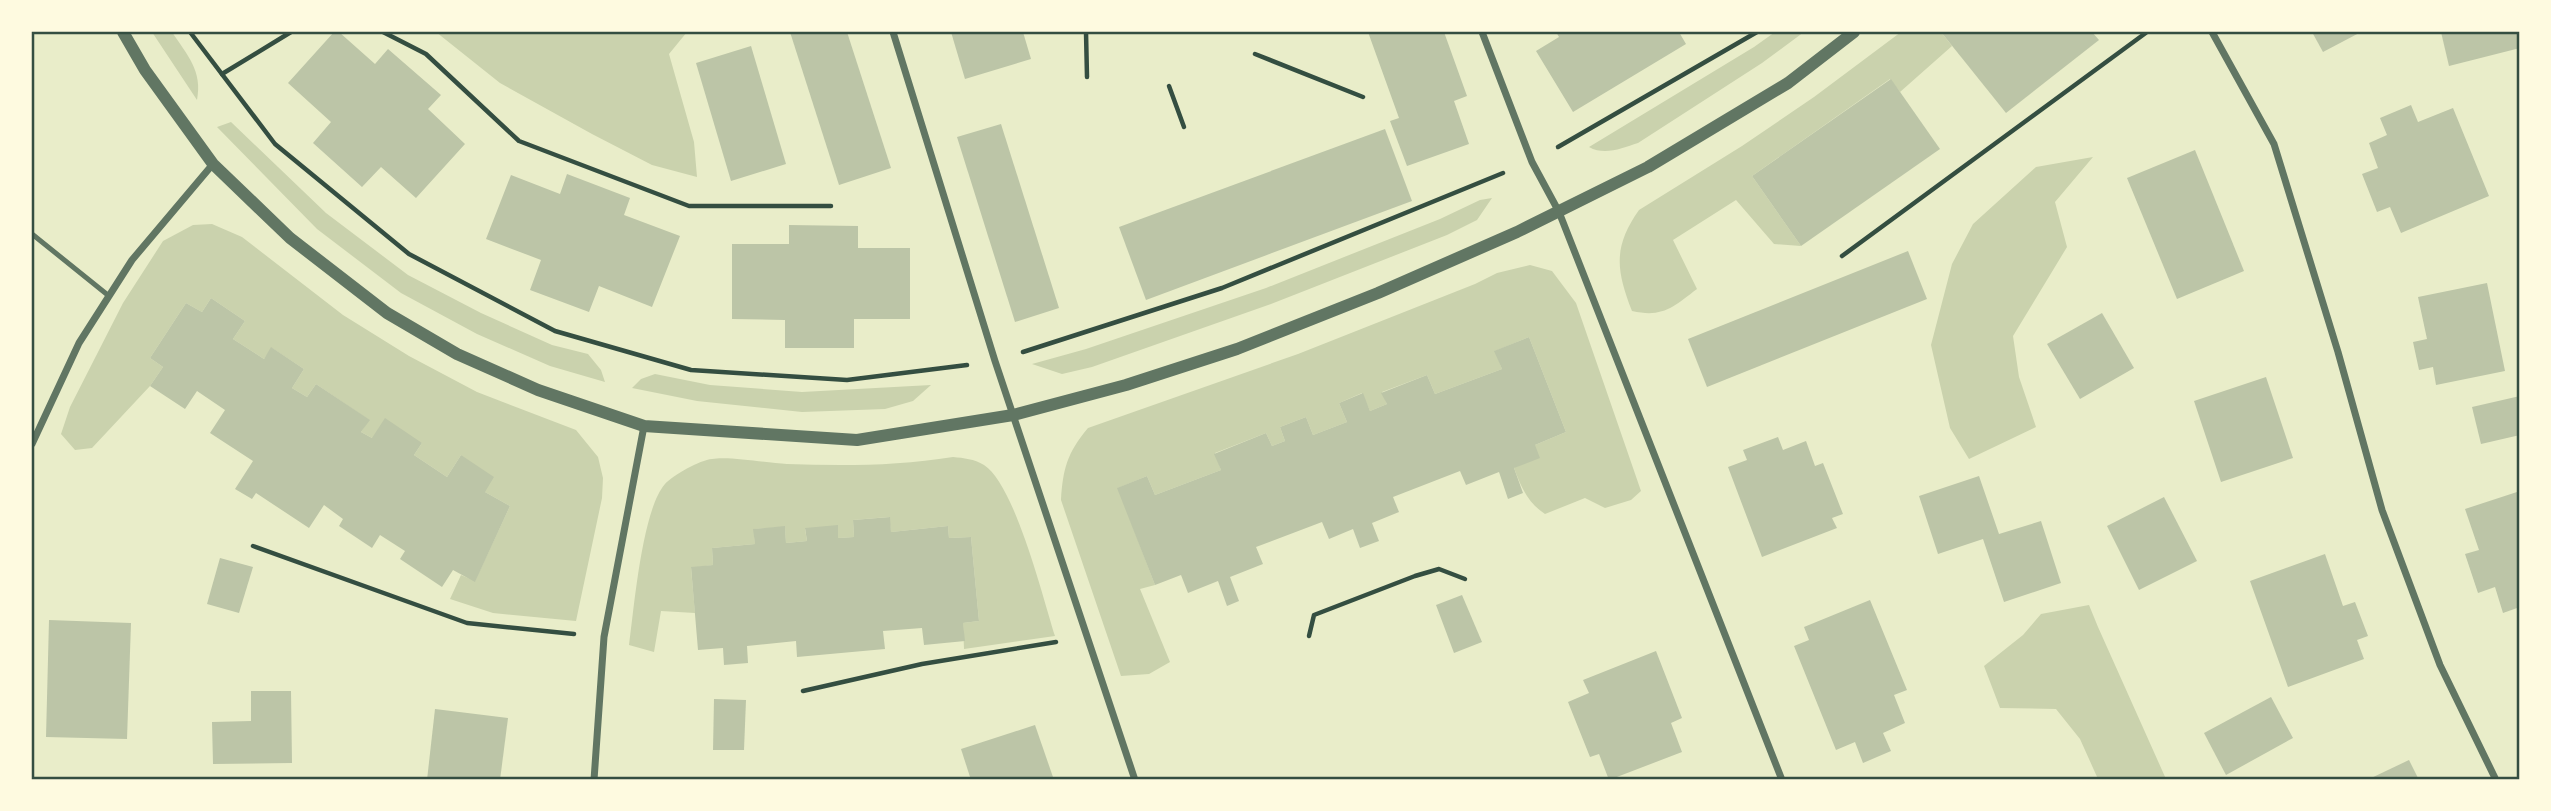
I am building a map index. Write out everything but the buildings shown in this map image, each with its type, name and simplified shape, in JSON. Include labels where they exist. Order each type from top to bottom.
[{"type":"street","points":[[124,32],[145,70],[213,164],[290,239],[387,313],[457,354],[538,390],[645,426],[857,440],[1013,415],[1126,385],[1237,349],[1378,293],[1559,212],[1648,167],[1788,83],[1854,32]]},
{"type":"street","points":[[893,32],[1013,415],[1135,779]]},
{"type":"street","points":[[1482,32],[1532,162],[1559,212],[1782,779]]},
{"type":"street","points":[[2212,32],[2274,144],[2338,352],[2382,510],[2440,665],[2496,779]]},
{"type":"street","points":[[32,444],[79,343],[108,296],[132,260],[213,164]]},
{"type":"street","points":[[594,779],[604,637],[645,426]]},
{"type":"lane","points":[[32,234],[108,296]]},
{"type":"path","points":[[222,74],[291,32]]},
{"type":"path","points":[[383,32],[426,54],[519,141],[688,206],[831,206]]},
{"type":"path","points":[[1086,32],[1087,77]]},
{"type":"path","points":[[1842,257],[2147,32]]},
{"type":"path","points":[[1255,54],[1363,97]]},
{"type":"path","points":[[1169,86],[1184,127]]},
{"type":"path","points":[[253,546],[467,623],[604,637]]},
{"type":"path","points":[[1309,636],[1314,615],[1415,576],[1439,569],[1465,579]]},
{"type":"path","points":[[803,691],[922,664],[1089,637]]},
{"type":"green space","points":[[152,32],[172,32],[183,48],[196,72],[197,100]]},
{"type":"green space","points":[[436,32],[687,32],[669,54],[694,142],[697,177],[652,165],[500,83]]},
{"type":"green space","points":[[1775,32],[1804,32],[1762,63],[1638,143],[1607,151],[1589,147],[1754,47]]},
{"type":"green space","points":[[1901,32],[1941,32],[1952,46],[1900,92],[1890,79],[1752,176],[1801,246],[1774,244],[1736,200],[1673,240],[1697,289],[1674,306],[1660,312],[1632,311],[1620,271],[1620,259],[1625,236],[1639,210],[1742,146],[1814,97]]},
{"type":"green space","points":[[231,122],[326,213],[408,275],[481,313],[552,345],[588,354],[601,370],[605,382],[550,366],[477,334],[401,293],[317,229],[217,127]]},
{"type":"green space","points":[[2093,157],[2055,202],[2067,247],[2013,336],[2019,377],[2036,427],[1969,459],[1950,428],[1931,345],[1952,264],[1973,224],[2036,167]]},
{"type":"green space","points":[[1492,198],[1477,220],[1447,235],[1271,304],[1092,367],[1062,374],[1032,364],[1086,349],[1266,288],[1440,219],[1480,200]]},
{"type":"green space","points":[[212,224],[242,237],[343,315],[409,356],[477,392],[576,430],[598,457],[603,478],[602,498],[576,621],[493,613],[450,599],[461,575],[475,581],[510,506],[485,492],[461,455],[447,477],[414,455],[422,443],[372,438],[361,432],[369,420],[316,384],[307,397],[292,388],[304,369],[272,348],[264,359],[233,339],[245,321],[211,298],[202,312],[186,303],[150,358],[163,367],[150,386],[92,448],[75,450],[61,434],[70,407],[123,303],[163,241],[193,225]]},
{"type":"green space","points":[[1530,265],[1552,271],[1576,303],[1641,491],[1631,500],[1605,508],[1585,498],[1545,514],[1530,500],[1514,468],[1535,445],[1566,432],[1529,337],[1495,351],[1502,369],[1435,394],[1427,375],[1382,392],[1387,404],[1370,411],[1362,393],[1339,403],[1347,422],[1313,435],[1306,417],[1280,427],[1285,441],[1272,446],[1266,433],[1215,453],[1221,470],[1155,495],[1147,476],[1118,488],[1155,585],[1140,589],[1170,662],[1149,674],[1121,676],[1061,500],[1067,462],[1075,445],[1088,428],[1298,354],[1497,273]]},
{"type":"green space","points":[[655,374],[710,385],[802,392],[931,385],[913,401],[885,409],[802,412],[697,401],[632,388],[641,379]]},
{"type":"green space","points":[[953,457],[984,465],[1006,495],[1027,544],[1055,636],[964,649],[963,623],[979,621],[971,537],[949,538],[948,526],[891,532],[889,517],[853,520],[854,537],[838,538],[838,526],[805,529],[807,541],[786,543],[785,527],[754,529],[755,544],[712,548],[713,565],[691,568],[695,613],[661,611],[654,652],[629,645],[640,561],[650,515],[665,484],[680,472],[701,462],[719,458],[787,464],[849,465],[891,464]]},
{"type":"green space","points":[[2089,605],[2166,779],[2098,779],[2080,739],[2056,709],[2000,708],[1984,666],[2023,635],[2041,614]]}]
